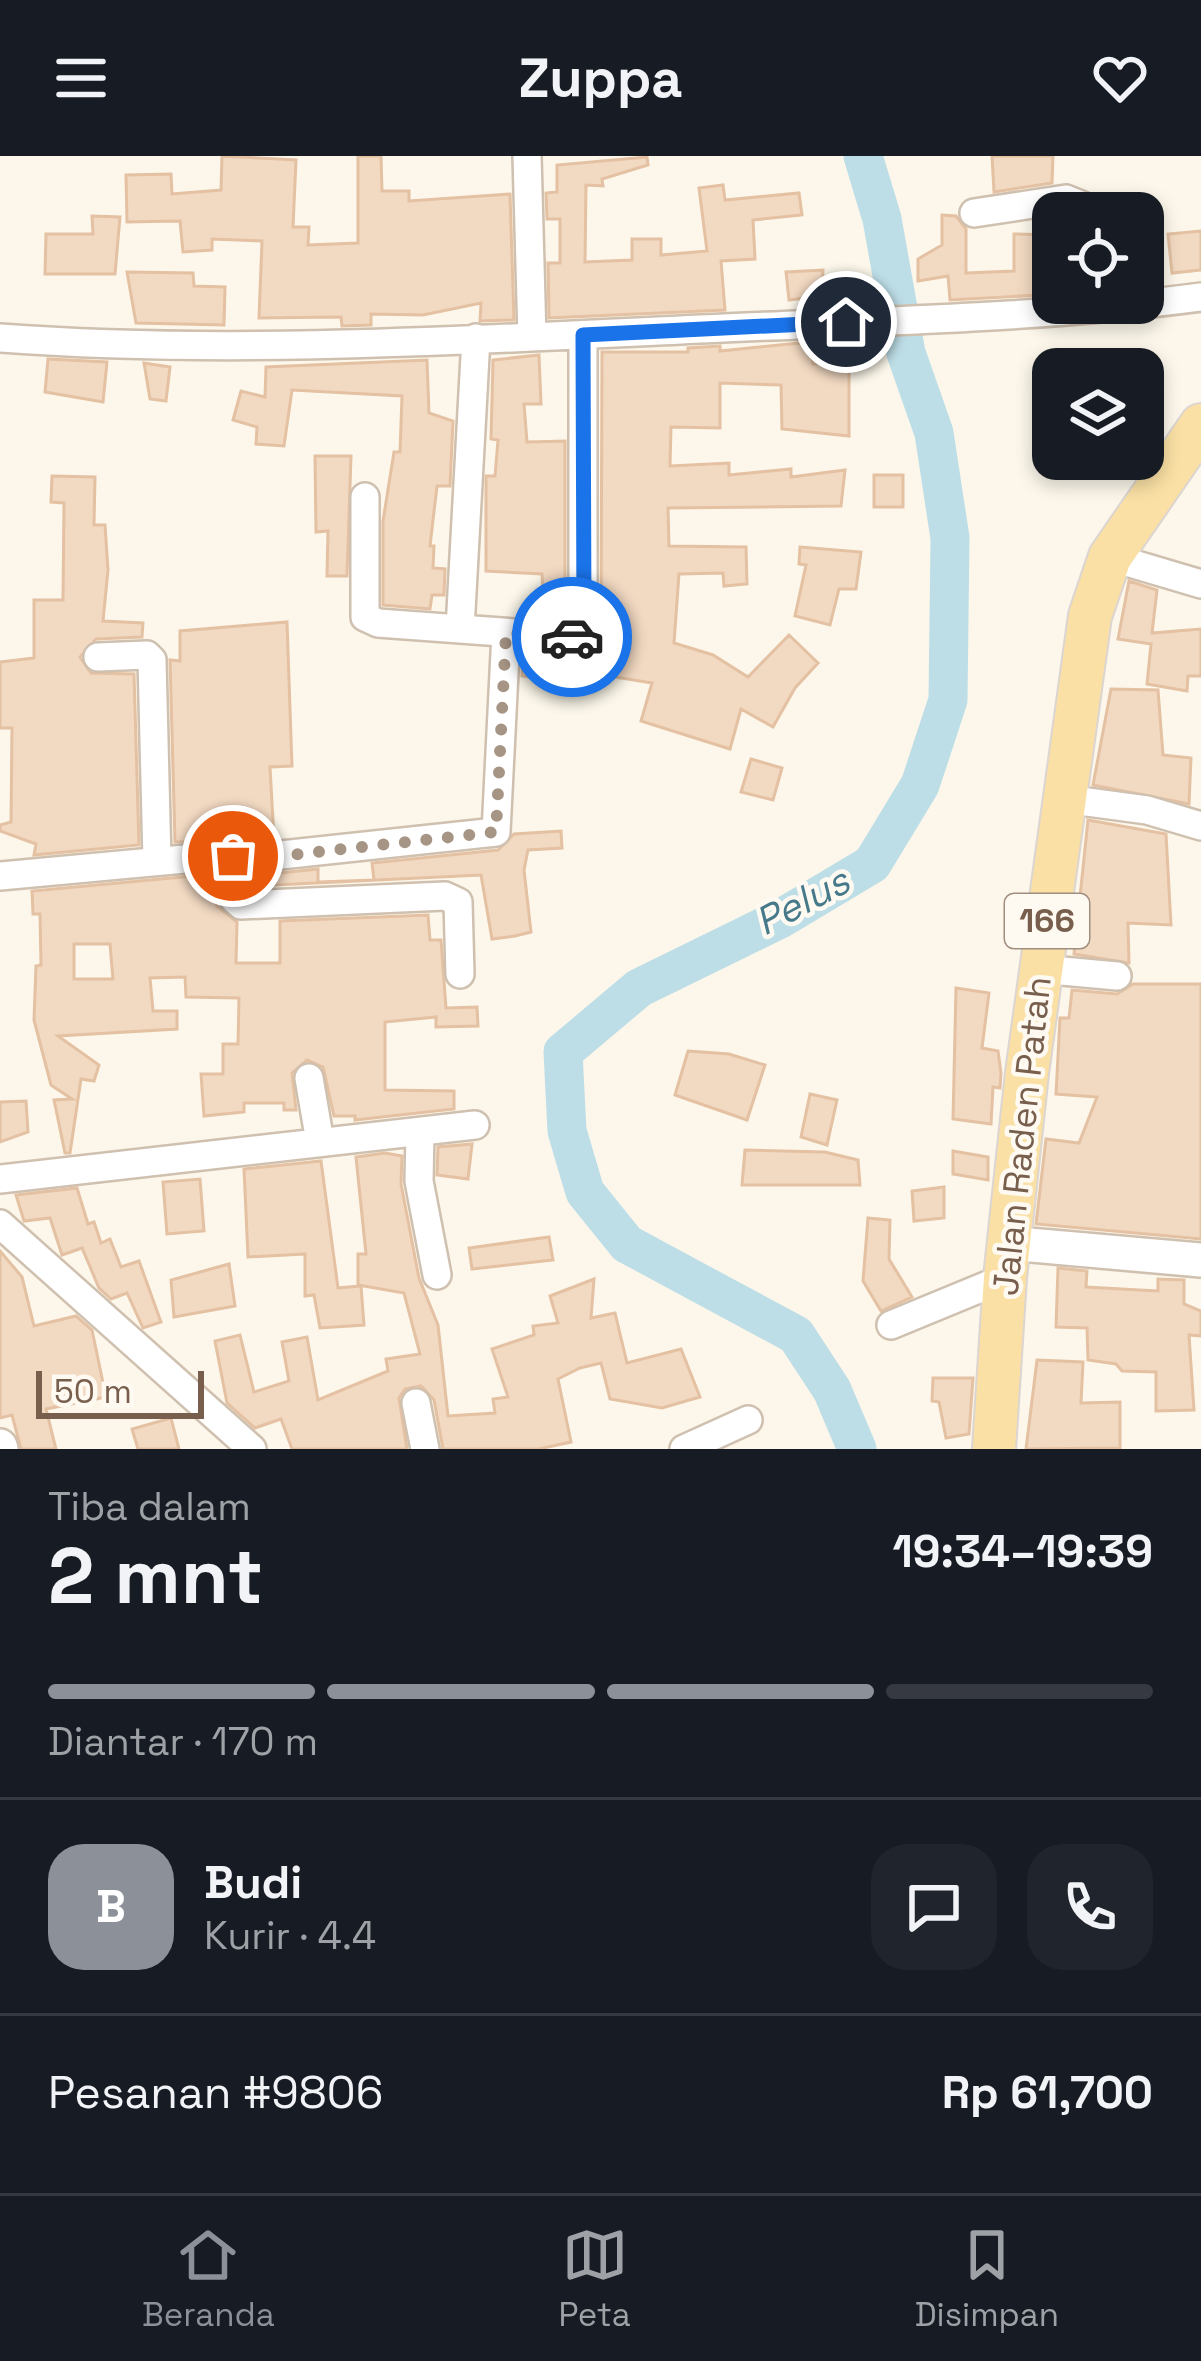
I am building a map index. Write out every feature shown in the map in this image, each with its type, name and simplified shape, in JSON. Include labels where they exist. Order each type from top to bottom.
[{"type":"main road","name":"Jalan Raden Patah","points":[[994,1449],[1006,1261],[1075,692],[1090,616],[1110,557],[1196,439]]},
{"type":"street","points":[[526,156],[532,338]]},
{"type":"street","points":[[974,213],[1032,204]]},
{"type":"street","points":[[1164,301],[1201,297]]},
{"type":"street","points":[[0,338],[149,344],[532,338],[1032,313]]},
{"type":"street","points":[[365,497],[365,617],[378,623],[506,633],[570,637],[583,631],[583,335]]},
{"type":"street","points":[[460,629],[476,338]]},
{"type":"street","points":[[1110,557],[1201,584]]},
{"type":"street","points":[[0,876],[228,855],[234,860],[496,832],[506,633]]},
{"type":"street","points":[[98,657],[147,655],[152,660],[158,861]]},
{"type":"street","points":[[1065,800],[1147,810],[1201,826]]},
{"type":"street","points":[[234,860],[234,899],[241,905],[445,896],[458,902],[462,914],[460,974]]},
{"type":"street","points":[[1040,969],[1117,976]]},
{"type":"street","points":[[309,1078],[320,1142]]},
{"type":"street","points":[[0,1179],[475,1125]]},
{"type":"street","points":[[420,1134],[419,1180],[437,1275]]},
{"type":"street","points":[[0,1224],[252,1449]]},
{"type":"street","points":[[891,1325],[1006,1261],[1201,1260]]},
{"type":"street","points":[[416,1403],[425,1449]]},
{"type":"street","points":[[684,1449],[748,1420]]},
{"type":"building","points":[[222,156],[296,160],[293,227],[309,227],[308,245],[358,243],[358,156],[381,156],[382,191],[409,191],[409,201],[510,194],[514,320],[480,321],[481,303],[423,315],[371,314],[371,325],[342,326],[341,317],[259,318],[262,241],[212,239],[212,250],[183,252],[180,221],[127,222],[126,175],[171,174],[172,194],[221,190]]},
{"type":"building","points":[[992,156],[1053,156],[1052,183],[994,192]]},
{"type":"building","points":[[647,157],[648,165],[602,179],[603,186],[586,185],[585,262],[632,260],[632,239],[661,239],[661,255],[707,251],[699,188],[723,185],[725,200],[799,193],[802,215],[753,220],[755,259],[721,261],[725,310],[549,318],[548,263],[560,263],[560,219],[547,219],[546,193],[557,192],[557,165]]},
{"type":"building","points":[[942,215],[956,216],[966,229],[966,273],[1014,271],[1014,234],[1032,234],[1032,295],[950,300],[948,276],[918,281],[918,259],[942,245]]},
{"type":"building","points":[[92,216],[120,217],[115,274],[45,274],[46,234],[93,234]]},
{"type":"building","points":[[1201,231],[1201,270],[1172,273],[1168,234]]},
{"type":"building","points":[[823,270],[822,296],[789,300],[786,272]]},
{"type":"building","points":[[127,272],[193,273],[194,286],[225,287],[224,325],[136,323]]},
{"type":"building","points":[[810,342],[813,364],[849,363],[849,436],[782,429],[781,385],[720,383],[720,428],[671,427],[670,466],[729,463],[729,475],[791,469],[791,477],[845,470],[841,506],[668,508],[669,546],[746,547],[747,584],[724,586],[723,573],[679,574],[674,643],[713,655],[748,677],[789,635],[818,663],[795,688],[773,727],[741,709],[730,749],[641,721],[652,683],[597,674],[596,684],[522,676],[523,652],[576,654],[597,642],[601,632],[602,352],[688,352],[688,348],[720,346],[720,351]]},
{"type":"building","points":[[539,355],[541,404],[524,404],[527,442],[565,441],[565,619],[544,617],[542,574],[486,571],[486,476],[495,476],[498,440],[491,439],[493,360]]},
{"type":"building","points":[[48,359],[107,362],[103,402],[45,392]]},
{"type":"building","points":[[427,360],[429,413],[453,421],[450,486],[437,486],[430,546],[434,546],[433,568],[445,569],[444,595],[432,595],[430,609],[383,605],[383,521],[394,452],[400,452],[402,396],[292,390],[284,446],[256,444],[257,427],[233,420],[241,391],[265,397],[266,367]]},
{"type":"building","points":[[144,363],[170,367],[166,401],[150,399]]},
{"type":"building","points":[[315,456],[351,456],[347,576],[327,576],[328,531],[316,532]]},
{"type":"building","points":[[874,475],[903,475],[903,507],[874,507]]},
{"type":"building","points":[[52,476],[95,477],[94,525],[105,525],[108,570],[103,621],[143,623],[142,637],[96,639],[80,657],[91,673],[134,674],[139,845],[34,855],[36,844],[0,831],[0,825],[11,822],[12,728],[0,728],[0,662],[34,658],[34,600],[63,600],[64,503],[51,502]]},
{"type":"building","points":[[800,547],[861,552],[856,589],[839,589],[830,625],[795,616],[806,565],[799,564]]},
{"type":"building","points":[[1129,581],[1157,590],[1152,633],[1201,629],[1201,676],[1188,676],[1187,691],[1147,684],[1151,644],[1118,639]]},
{"type":"building","points":[[287,622],[292,766],[270,767],[274,838],[175,842],[170,660],[180,661],[180,631]]},
{"type":"building","points":[[1111,689],[1158,690],[1163,755],[1191,758],[1189,804],[1093,785]]},
{"type":"building","points":[[751,759],[782,768],[773,800],[741,792]]},
{"type":"building","points":[[1088,820],[1166,834],[1171,925],[1128,923],[1129,963],[1074,954]]},
{"type":"building","points":[[561,831],[562,848],[528,850],[524,870],[531,932],[515,936],[492,939],[481,875],[252,886],[251,876],[318,869],[318,882],[374,880],[372,863],[498,850],[514,834]]},
{"type":"building","points":[[215,874],[217,906],[237,922],[236,963],[280,963],[280,921],[428,915],[430,940],[441,940],[446,1008],[477,1007],[478,1026],[436,1027],[436,1017],[385,1022],[385,1090],[454,1091],[454,1109],[355,1120],[355,1116],[334,1116],[323,1067],[307,1060],[292,1073],[296,1110],[284,1110],[284,1103],[244,1103],[244,1112],[204,1116],[201,1074],[223,1074],[223,1044],[238,1044],[239,998],[186,997],[185,977],[150,978],[153,1011],[177,1011],[177,1029],[58,1036],[99,1065],[94,1081],[81,1079],[70,1153],[65,1153],[54,1100],[72,1099],[51,1085],[34,1020],[36,966],[41,965],[40,914],[33,914],[32,891]],"holes":[[[74,944],[110,944],[113,979],[74,979]]]},
{"type":"building","points":[[1133,984],[1201,984],[1201,1239],[1036,1224],[1046,1139],[1079,1143],[1097,1097],[1056,1094],[1060,1018],[1069,1018],[1072,990],[1117,994]]},
{"type":"building","points":[[956,988],[989,993],[982,1048],[998,1051],[1001,1073],[1000,1088],[993,1087],[991,1124],[953,1119]]},
{"type":"building","points":[[688,1051],[729,1054],[765,1065],[747,1120],[675,1095]]},
{"type":"building","points":[[810,1094],[837,1100],[827,1145],[801,1137]]},
{"type":"building","points":[[26,1101],[28,1132],[0,1142],[0,1102]]},
{"type":"building","points":[[472,1144],[468,1179],[437,1175],[438,1147]]},
{"type":"building","points":[[745,1150],[825,1152],[858,1160],[860,1185],[742,1185]]},
{"type":"building","points":[[953,1151],[988,1157],[988,1180],[953,1174]]},
{"type":"building","points":[[402,1156],[401,1184],[419,1278],[438,1325],[448,1416],[495,1413],[493,1399],[508,1397],[492,1349],[534,1335],[533,1326],[558,1323],[550,1296],[594,1279],[591,1318],[615,1313],[627,1363],[681,1349],[700,1397],[662,1408],[610,1399],[601,1363],[558,1379],[571,1442],[539,1449],[443,1449],[434,1400],[421,1386],[405,1389],[399,1398],[407,1449],[292,1449],[281,1419],[255,1428],[227,1403],[215,1341],[240,1335],[254,1392],[289,1381],[282,1342],[307,1337],[318,1400],[388,1371],[386,1359],[420,1354],[404,1293],[358,1285],[358,1254],[366,1254],[356,1157]]},
{"type":"building","points":[[321,1161],[338,1288],[361,1286],[364,1325],[320,1328],[314,1295],[305,1296],[305,1254],[248,1257],[244,1169]]},
{"type":"building","points":[[200,1179],[204,1231],[167,1234],[163,1182]]},
{"type":"building","points":[[944,1187],[944,1218],[914,1221],[912,1191]]},
{"type":"building","points":[[77,1188],[88,1224],[94,1222],[101,1243],[110,1239],[121,1267],[139,1261],[161,1322],[143,1328],[127,1293],[111,1299],[99,1288],[82,1248],[62,1255],[50,1218],[24,1221],[16,1195]]},
{"type":"building","points":[[868,1218],[890,1220],[889,1259],[912,1297],[881,1311],[863,1281]]},
{"type":"building","points":[[549,1237],[553,1260],[472,1269],[469,1248]]},
{"type":"building","points":[[0,1251],[22,1277],[34,1326],[76,1316],[92,1330],[106,1397],[46,1409],[56,1449],[21,1449],[12,1415],[0,1418]]},
{"type":"building","points":[[229,1264],[235,1306],[174,1317],[171,1280]]},
{"type":"building","points":[[1058,1268],[1087,1271],[1086,1287],[1158,1291],[1158,1279],[1184,1280],[1184,1304],[1201,1311],[1201,1336],[1189,1335],[1194,1410],[1156,1411],[1156,1372],[1122,1371],[1116,1364],[1088,1360],[1087,1328],[1056,1327]]},
{"type":"building","points":[[1037,1360],[1083,1362],[1081,1403],[1120,1402],[1120,1448],[1026,1449]]},
{"type":"building","points":[[933,1378],[973,1378],[969,1434],[946,1438],[939,1402],[932,1401]]},
{"type":"building","points":[[171,1418],[179,1449],[138,1449],[132,1429]]},
{"type":"waterway","name":"Pelus","points":[[857,1449],[832,1390],[796,1335],[627,1244],[585,1192],[567,1131],[563,1052],[639,988],[780,919],[872,864],[920,785],[948,700],[950,538],[934,433],[906,353],[882,219],[863,156]]},
{"type":"way so far","points":[[233,856],[234,860],[263,858],[496,832],[506,633],[572,637]]},
{"type":"route","points":[[572,637],[581,634],[584,622],[583,335],[846,322]]}]
